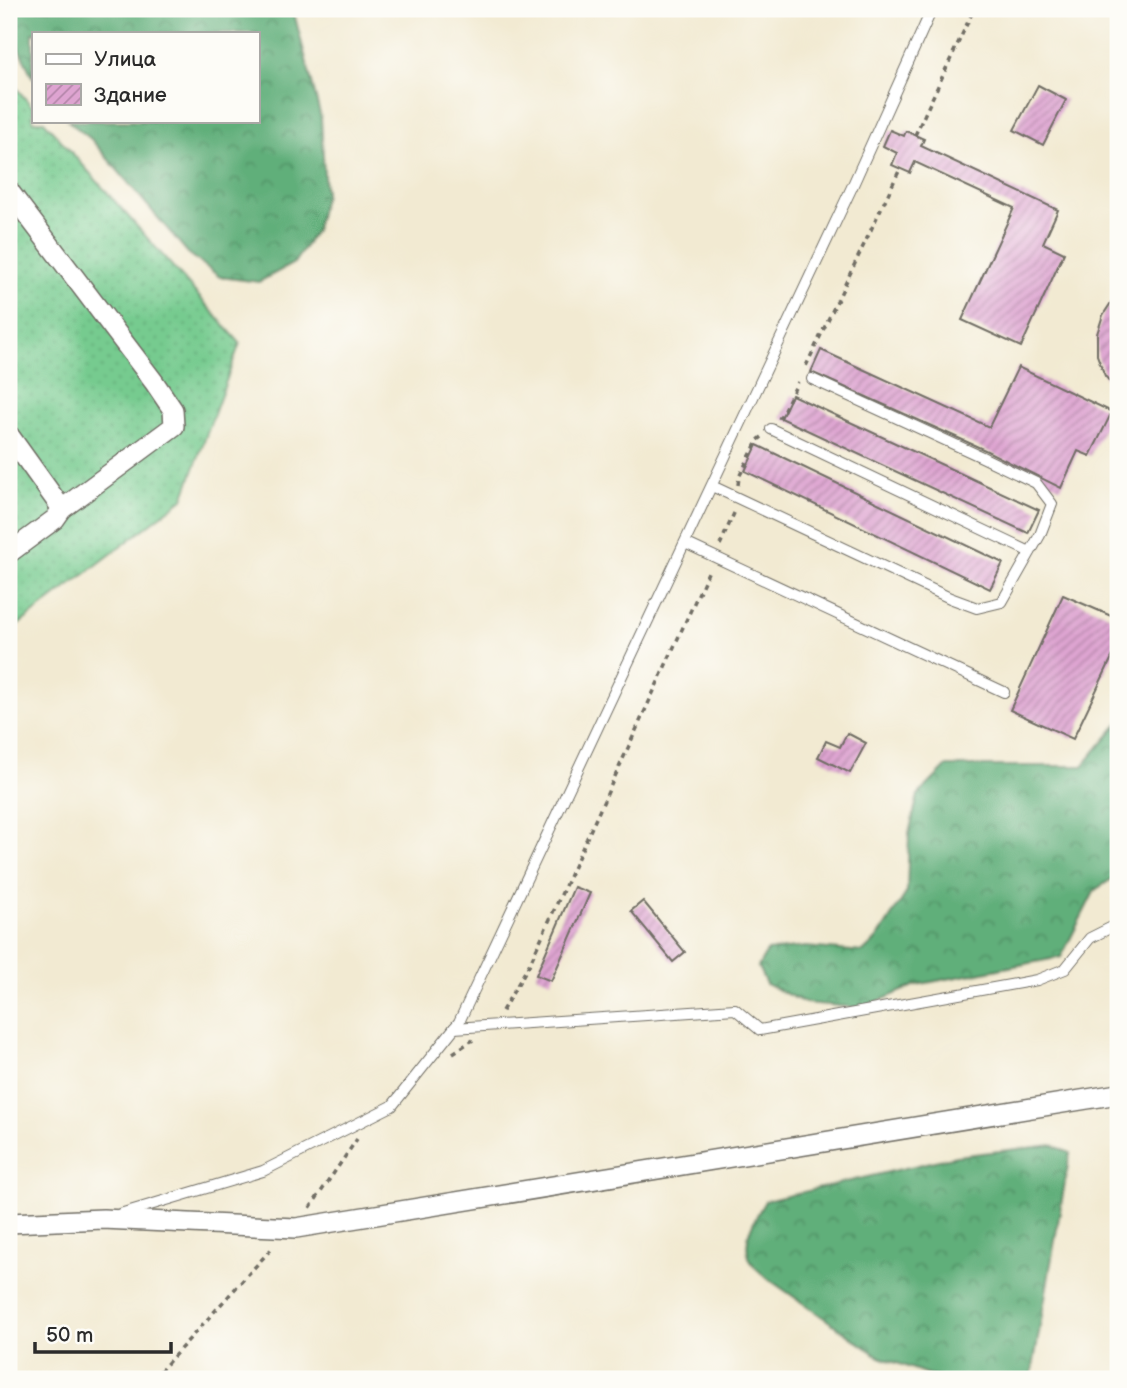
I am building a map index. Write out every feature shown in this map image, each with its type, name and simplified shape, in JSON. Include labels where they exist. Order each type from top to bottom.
[{"type":"street","points":[[9,191],[154,382],[173,410],[174,426],[62,509],[55,519],[9,553]]},
{"type":"street","points":[[9,435],[62,509]]},
{"type":"street","points":[[9,1223],[103,1219],[296,1228],[1118,1094]]},
{"type":"lane","points":[[103,1219],[263,1171],[392,1106],[459,1022],[712,486],[932,9]]},
{"type":"lane","points":[[712,486],[950,598],[977,608],[1002,602],[1040,536],[1052,504],[1036,483],[812,379]]},
{"type":"lane","points":[[771,429],[1030,552]]},
{"type":"lane","points":[[685,543],[1004,692]]},
{"type":"lane","points":[[454,1028],[735,1009],[760,1030],[1037,980],[1065,969],[1090,937],[1118,924]]},
{"type":"path","points":[[915,135],[974,9]]},
{"type":"path","points":[[446,1058],[491,1028],[529,965],[735,511],[738,477],[758,440],[775,425],[802,374],[900,169]]},
{"type":"path","points":[[153,1379],[270,1250],[296,1228],[374,1115]]},
{"type":"green space","points":[[9,9],[293,9],[321,118],[325,194],[315,231],[294,263],[259,282],[220,277],[188,253],[91,139],[69,122],[259,122],[259,32],[32,32],[32,76],[19,49]]},
{"type":"green space","points":[[9,79],[32,107],[32,122],[45,122],[240,343],[183,499],[9,632]]},
{"type":"green space","points":[[1118,724],[1118,879],[1112,879],[1095,890],[1061,957],[916,985],[863,1008],[805,1003],[766,984],[758,967],[767,951],[806,947],[863,952],[877,939],[907,892],[909,834],[918,795],[947,766],[1083,766]]},
{"type":"green space","points":[[1053,1145],[1070,1153],[1031,1379],[941,1379],[880,1357],[767,1278],[755,1268],[749,1258],[749,1233],[765,1201],[956,1156]]},
{"type":"building","points":[[1038,85],[1066,100],[1043,145],[1014,130]]},
{"type":"building","points":[[890,130],[904,136],[906,131],[924,139],[921,146],[1058,210],[1043,243],[1064,253],[1021,347],[962,320],[1014,208],[915,162],[910,173],[892,165],[897,153],[883,146]]},
{"type":"building","points":[[1118,292],[1118,391],[1105,376],[1097,355],[1097,334],[1103,315]]},
{"type":"building","points":[[821,350],[989,427],[1018,367],[1112,412],[1090,456],[1078,451],[1061,488],[985,450],[811,372]]},
{"type":"building","points":[[792,395],[1039,510],[1028,533],[781,418]]},
{"type":"building","points":[[757,445],[1003,563],[990,589],[745,471]]},
{"type":"building","points":[[1063,595],[1118,619],[1118,645],[1073,739],[1010,710]]},
{"type":"building","points":[[847,733],[866,743],[850,773],[818,757],[826,741],[840,747]]},
{"type":"building","points":[[574,887],[590,893],[551,981],[536,975]]},
{"type":"building","points":[[643,901],[685,952],[673,962],[631,911]]}]
